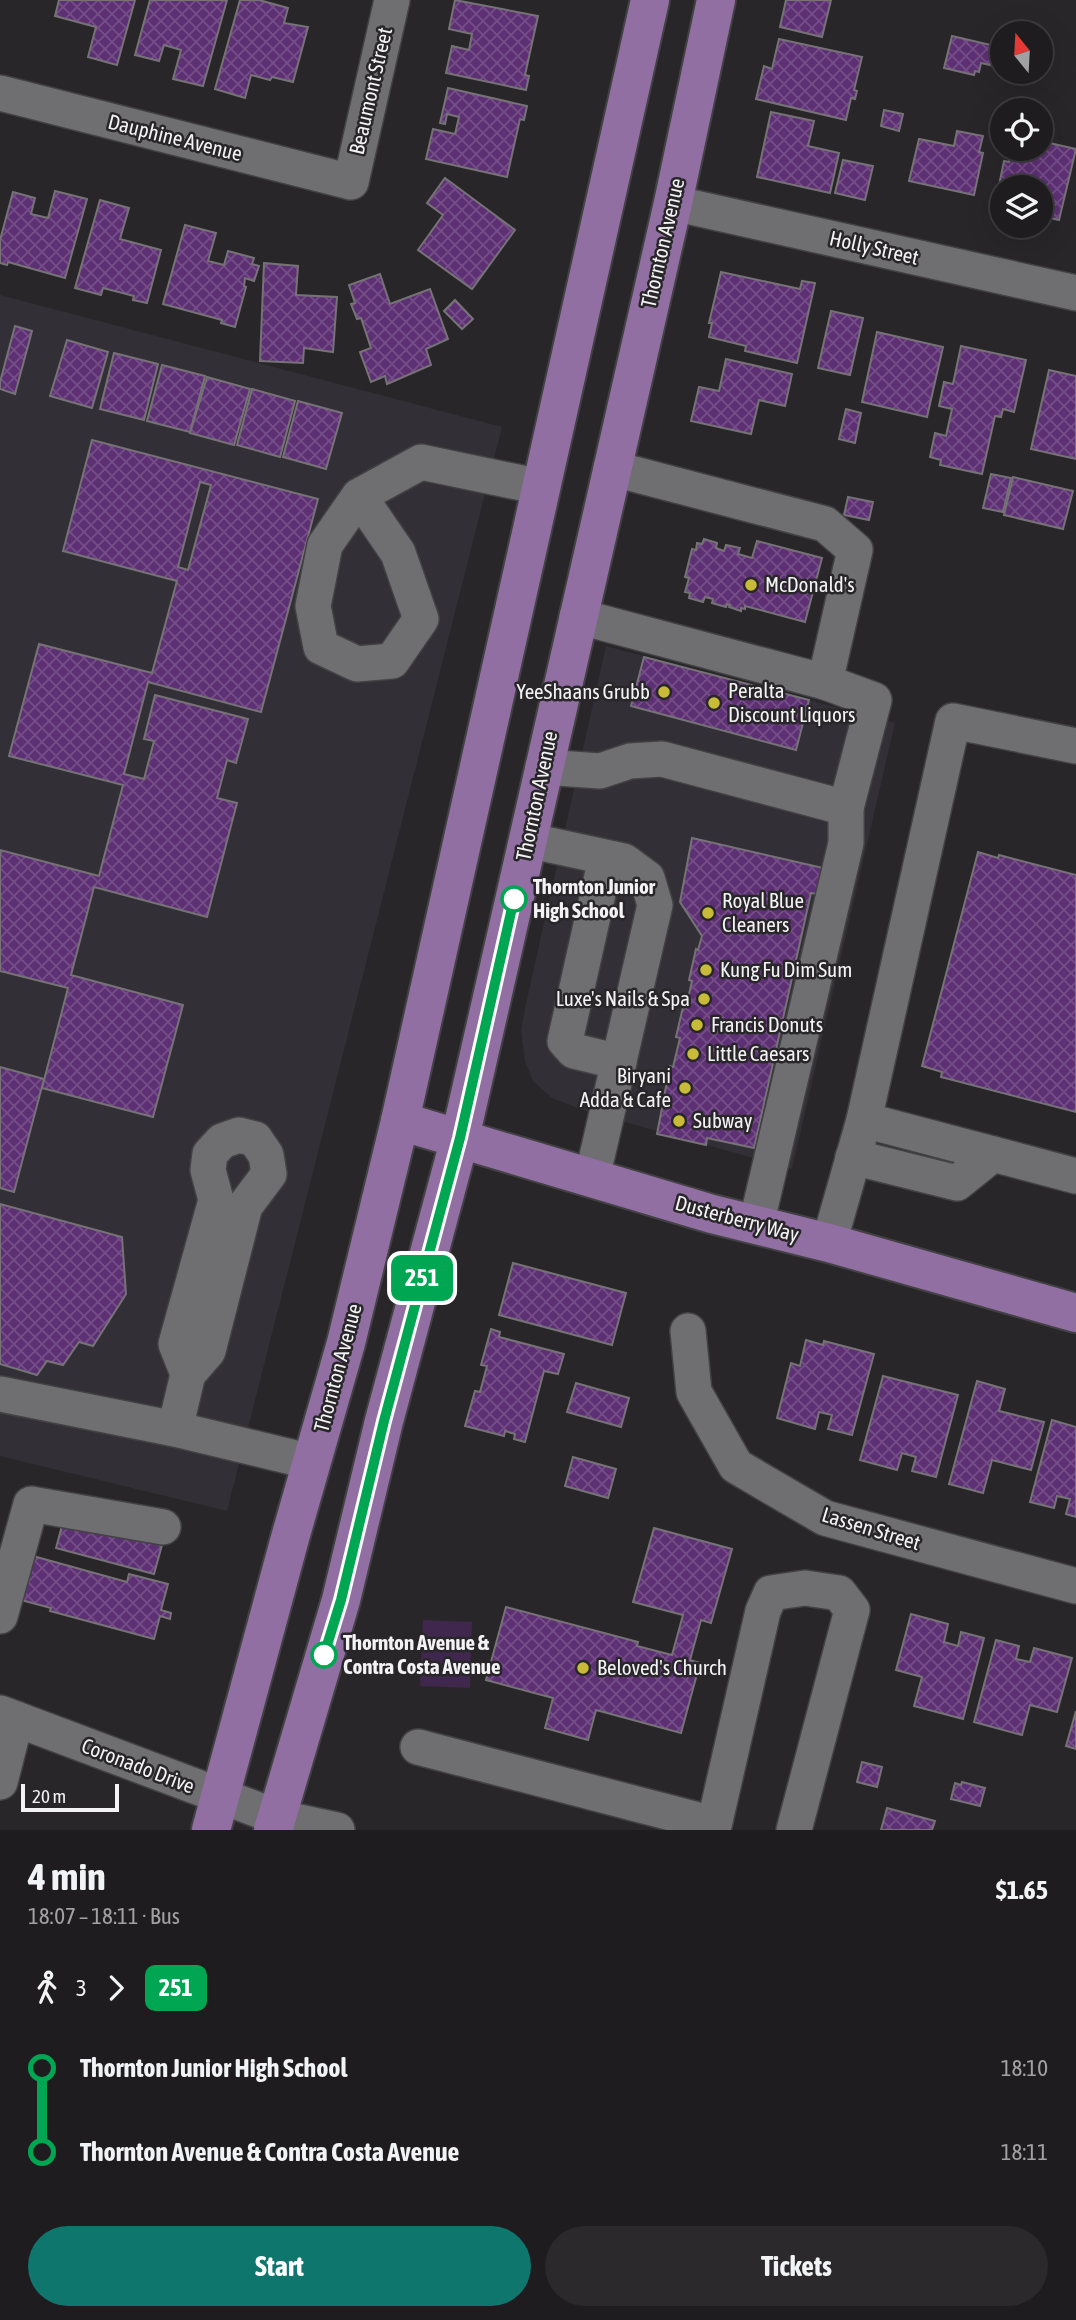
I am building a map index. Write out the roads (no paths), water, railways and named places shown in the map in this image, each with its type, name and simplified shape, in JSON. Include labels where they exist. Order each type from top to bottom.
[{"type":"main road","name":"Thornton Avenue","points":[[215,1813],[346,1342],[400,1121],[650,0]]},
{"type":"main road","name":"Thornton Avenue","points":[[275,1824],[341,1600],[384,1421],[460,1138],[673,203],[716,0]]},
{"type":"main road","name":"Dusterberry Way","points":[[400,1121],[755,1225],[829,1243],[1076,1313]]},
{"type":"street","name":"Beaumont Street","points":[[351,182],[392,0]]},
{"type":"street","name":"Dauphine Avenue","points":[[0,93],[351,182]]},
{"type":"street","name":"Holly Street","points":[[673,203],[1076,293]]},
{"type":"street","points":[[359,496],[421,462],[541,486]]},
{"type":"street","points":[[611,468],[825,524],[855,550],[825,682]]},
{"type":"street","points":[[577,616],[825,682],[874,700],[846,808],[846,843],[755,1225]]},
{"type":"street","points":[[829,1243],[864,1120],[953,721],[1076,746]]},
{"type":"street","points":[[543,767],[600,771],[630,761],[662,759],[846,808]]},
{"type":"street","points":[[527,840],[624,862],[646,878],[655,905],[592,1178]]},
{"type":"street","points":[[606,858],[565,1041],[574,1051],[619,1062]]},
{"type":"street","points":[[864,1120],[1076,1176]]},
{"type":"street","points":[[175,1429],[188,1374],[208,1351],[245,1206],[269,1174],[266,1155],[255,1139],[239,1135],[222,1141],[210,1154],[208,1170],[216,1200],[176,1344],[188,1374]]},
{"type":"street","points":[[853,1157],[957,1184],[993,1154]]},
{"type":"street","name":"Lassen Street","points":[[688,1331],[694,1392],[736,1466],[825,1518],[1076,1586]]},
{"type":"street","points":[[0,1394],[175,1429],[312,1462]]},
{"type":"street","points":[[0,1616],[31,1504],[163,1527]]},
{"type":"street","points":[[713,1830],[763,1611],[771,1593],[805,1588],[839,1593],[852,1611],[794,1830]]},
{"type":"street","points":[[0,1782],[8,1716]]},
{"type":"street","name":"Coronado Drive","points":[[8,1716],[215,1813],[275,1824],[337,1830]]},
{"type":"street","points":[[418,1747],[694,1819],[706,1830]]},
{"type":"place","name":"McDonald's","points":[[751,585]]},
{"type":"place","name":"YeeShaans Grubb","points":[[664,692]]},
{"type":"place","name":"Peralta Discount Liquors","points":[[714,703]]},
{"type":"place","name":"Thornton Junior High School","points":[[514,899]]},
{"type":"place","name":"Royal Blue Cleaners","points":[[708,913]]},
{"type":"place","name":"Kung Fu Dim Sum","points":[[706,970]]},
{"type":"place","name":"Luxe's Nails & Spa","points":[[704,999]]},
{"type":"place","name":"Francis Donuts","points":[[697,1025]]},
{"type":"place","name":"Little Caesars","points":[[693,1054]]},
{"type":"place","name":"Biryani Adda & Cafe","points":[[685,1088]]},
{"type":"place","name":"Subway","points":[[679,1121]]},
{"type":"place","name":"Thornton Avenue & Contra Costa Avenue","points":[[324,1655]]},
{"type":"place","name":"Beloved's Church","points":[[583,1668]]}]
